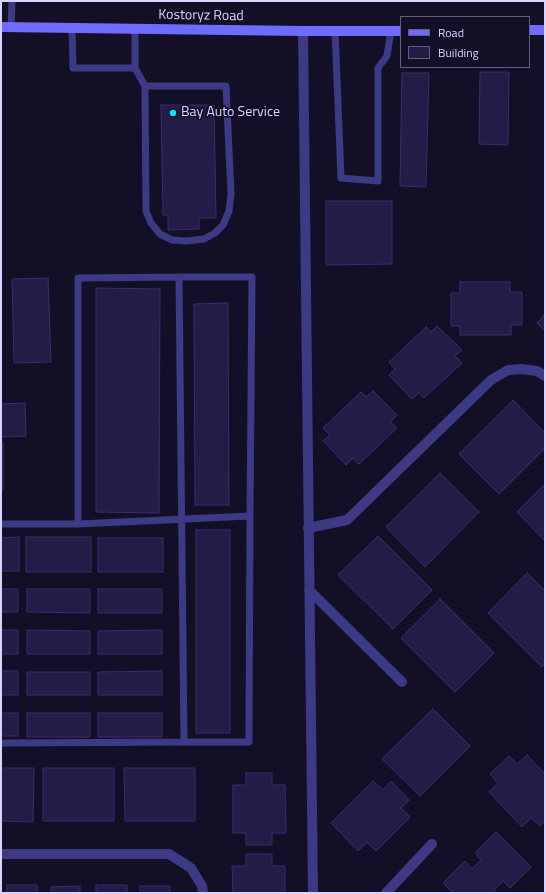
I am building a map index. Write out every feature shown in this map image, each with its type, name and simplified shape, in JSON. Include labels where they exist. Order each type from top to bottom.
[{"type":"main road","name":"Kostoryz Road","points":[[6,27],[400,31]]},
{"type":"main road","points":[[530,30],[545,30]]},
{"type":"street","points":[[302,31],[313,893]]},
{"type":"street","points":[[308,528],[347,520],[491,380],[508,370],[537,370],[545,376]]},
{"type":"street","points":[[309,590],[402,682]]},
{"type":"street","points":[[386,893],[432,844]]},
{"type":"street","points":[[1,854],[169,854],[191,868],[202,886],[203,893]]},
{"type":"lane","points":[[6,27],[12,1]]},
{"type":"lane","points":[[72,28],[73,68],[135,68]]},
{"type":"lane","points":[[135,29],[135,68],[145,86],[146,212],[151,223],[160,234],[172,240],[187,241],[204,238],[215,233],[223,225],[229,211],[231,194],[226,86],[145,86]]},
{"type":"lane","points":[[335,30],[341,178],[378,181],[378,68],[388,56],[390,31]]},
{"type":"lane","points":[[178,277],[184,742]]},
{"type":"lane","points":[[1,743],[249,742],[252,277],[78,278],[78,524]]},
{"type":"lane","points":[[1,524],[78,524],[250,516]]},
{"type":"building","points":[[480,72],[509,72],[508,145],[479,144]]},
{"type":"building","points":[[402,73],[429,73],[426,187],[400,186]]},
{"type":"building","points":[[161,105],[214,105],[216,218],[199,218],[199,229],[168,230],[168,215],[163,215]]},
{"type":"building","points":[[326,201],[392,201],[392,264],[326,265]]},
{"type":"building","points":[[48,278],[51,362],[14,363],[12,279]]},
{"type":"building","points":[[460,282],[510,282],[510,292],[522,292],[522,325],[511,325],[511,335],[460,335],[460,326],[451,326],[451,293],[460,293]]},
{"type":"building","points":[[96,288],[160,289],[159,513],[96,512]]},
{"type":"building","points":[[228,303],[229,505],[195,505],[194,304]]},
{"type":"building","points":[[545,314],[545,331],[537,323]]},
{"type":"building","points":[[437,326],[462,350],[455,356],[462,363],[424,398],[419,393],[412,399],[389,375],[395,369],[389,362],[426,327],[431,332]]},
{"type":"building","points":[[373,391],[397,415],[390,422],[397,428],[359,464],[353,458],[346,465],[323,441],[330,435],[323,428],[361,392],[366,397]]},
{"type":"building","points":[[513,400],[545,433],[545,448],[499,494],[459,454]]},
{"type":"building","points":[[25,403],[26,436],[1,437],[1,404]]},
{"type":"building","points":[[1,442],[3,442],[3,490],[1,490]]},
{"type":"building","points":[[440,473],[479,512],[425,567],[386,527]]},
{"type":"building","points":[[545,484],[545,541],[517,512]]},
{"type":"building","points":[[196,530],[230,530],[230,733],[196,733]]},
{"type":"building","points":[[378,536],[432,590],[393,629],[338,575]]},
{"type":"building","points":[[19,537],[19,571],[1,571],[1,538]]},
{"type":"building","points":[[26,537],[91,537],[91,572],[26,572]]},
{"type":"building","points":[[98,538],[163,538],[163,572],[98,572]]},
{"type":"building","points":[[527,573],[545,591],[545,663],[542,667],[488,613]]},
{"type":"building","points":[[1,589],[18,589],[18,612],[1,612]]},
{"type":"building","points":[[27,589],[90,589],[90,613],[27,612]]},
{"type":"building","points":[[98,589],[162,589],[162,613],[98,613]]},
{"type":"building","points":[[440,599],[494,653],[455,692],[401,638]]},
{"type":"building","points":[[1,630],[18,630],[18,654],[1,654]]},
{"type":"building","points":[[27,630],[90,631],[90,654],[27,654]]},
{"type":"building","points":[[162,630],[162,654],[98,654],[98,631]]},
{"type":"building","points":[[1,671],[18,671],[18,695],[1,695]]},
{"type":"building","points":[[162,671],[162,695],[98,695],[98,672]]},
{"type":"building","points":[[27,672],[90,672],[90,695],[27,695]]},
{"type":"building","points":[[433,709],[470,746],[420,796],[382,759]]},
{"type":"building","points":[[1,713],[18,713],[18,736],[1,736]]},
{"type":"building","points":[[27,713],[90,713],[90,737],[27,737]]},
{"type":"building","points":[[98,713],[162,713],[162,737],[98,737]]},
{"type":"building","points":[[527,755],[545,774],[545,821],[540,826],[531,818],[522,827],[489,792],[498,783],[490,774],[509,756],[517,764]]},
{"type":"building","points":[[1,768],[34,768],[33,822],[1,821]]},
{"type":"building","points":[[43,768],[114,768],[114,821],[43,821]]},
{"type":"building","points":[[124,768],[195,768],[195,821],[125,821]]},
{"type":"building","points":[[246,773],[272,773],[272,785],[285,785],[286,833],[272,833],[272,845],[246,845],[246,833],[233,833],[233,785],[246,785]]},
{"type":"building","points":[[373,781],[383,790],[391,781],[409,800],[401,808],[410,817],[376,851],[367,842],[358,851],[331,823]]},
{"type":"building","points":[[496,832],[531,867],[510,888],[503,881],[494,890],[497,893],[453,893],[443,883],[465,861],[472,869],[481,860],[475,853]]},
{"type":"building","points":[[246,854],[272,854],[272,866],[285,866],[285,893],[233,893],[232,866],[246,866]]},
{"type":"building","points":[[7,885],[37,885],[37,893],[7,893]]},
{"type":"building","points":[[96,885],[127,885],[127,893],[96,893]]},
{"type":"building","points":[[80,886],[80,893],[51,893],[51,887]]},
{"type":"building","points":[[140,886],[170,886],[170,893],[140,893]]},
{"type":"place","name":"Bay Auto Service","points":[[173,113]]}]
